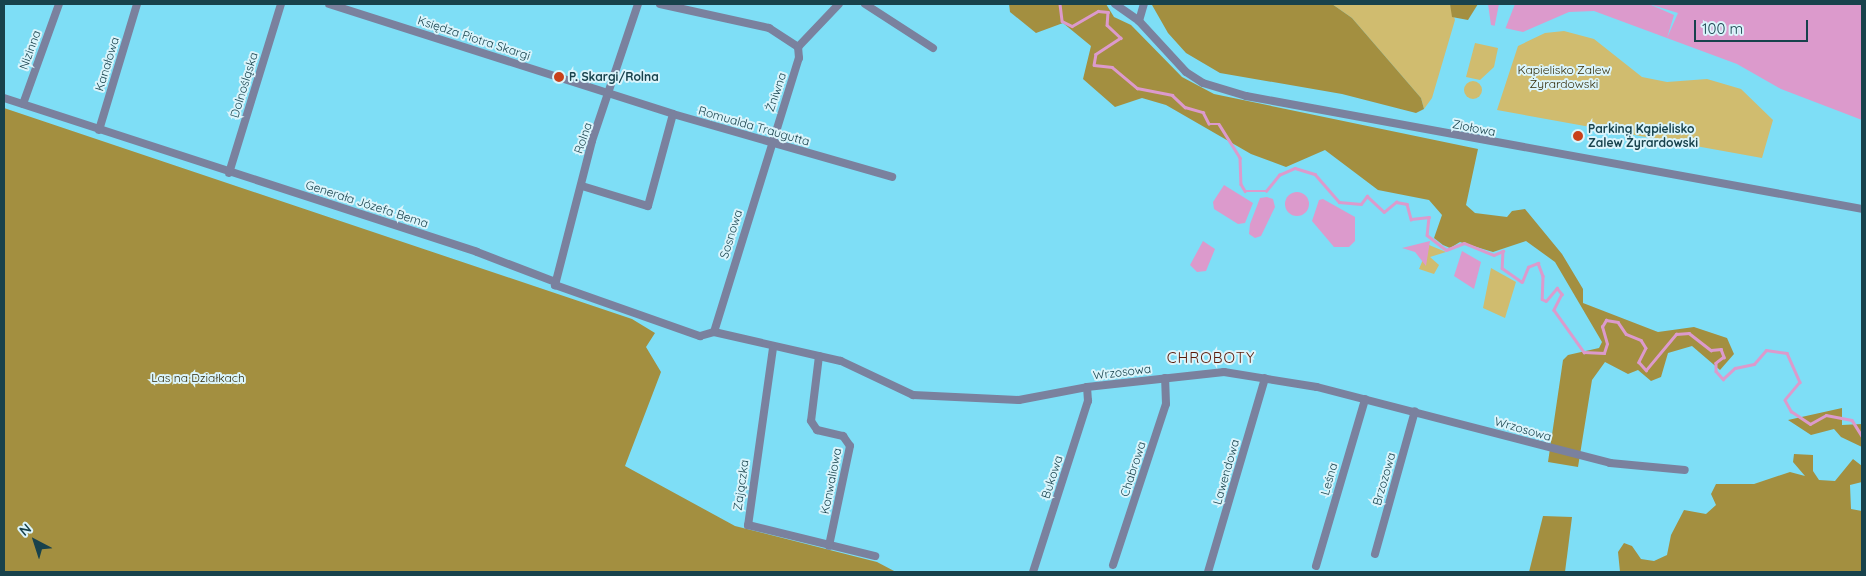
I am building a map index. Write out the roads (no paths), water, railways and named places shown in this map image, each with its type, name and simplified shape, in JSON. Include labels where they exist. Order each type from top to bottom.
[{"type":"street","name":"Nizinna","points":[[23,104],[59,4]]},
{"type":"street","name":"Kanałowa","points":[[99,130],[138,4]]},
{"type":"street","name":"Dolnośląska","points":[[229,173],[281,4]]},
{"type":"street","name":"Księdza Piotra Skargi","points":[[330,4],[612,94]]},
{"type":"street","name":"Rolna","points":[[555,282],[582,186],[592,141],[612,94],[638,4]]},
{"type":"street","points":[[660,4],[769,28],[798,47],[839,4]]},
{"type":"street","points":[[865,4],[933,48]]},
{"type":"street","name":"Ziołowa","points":[[1115,4],[1139,21],[1186,72],[1203,83],[1246,96],[1862,209]]},
{"type":"street","points":[[1139,21],[1144,4]]},
{"type":"street","name":"Żniwna","points":[[770,144],[799,58],[798,47]]},
{"type":"street","name":"Romualda Traugutta","points":[[612,94],[770,144],[892,177]]},
{"type":"street","name":"Generała Józefa Bema","points":[[4,98],[229,173],[477,252],[555,282],[559,290],[700,336],[714,332]]},
{"type":"street","points":[[582,186],[648,206],[673,114]]},
{"type":"street","name":"Sosnowa","points":[[714,332],[770,144]]},
{"type":"street","name":"Wrzosowa","points":[[714,332],[773,348],[820,356],[855,366],[900,391],[927,397],[1019,400],[1086,387],[1213,372],[1265,378],[1364,399],[1610,463],[1684,470]]},
{"type":"street","name":"Zajączka","points":[[773,348],[748,525],[875,556]]},
{"type":"street","name":"Konwaliowa","points":[[820,356],[811,421],[817,430],[843,436],[850,446],[829,546]]},
{"type":"street","name":"Chabrowa","points":[[1113,565],[1166,404],[1165,378]]},
{"type":"street","name":"Lawendowa","points":[[1208,572],[1265,378]]},
{"type":"street","name":"Bukowa","points":[[1033,572],[1088,400],[1086,387]]},
{"type":"street","name":"Leśna","points":[[1316,566],[1364,399]]},
{"type":"street","name":"Brzozowa","points":[[1376,554],[1415,411]]},
{"type":"waterway","points":[[1060,4],[1062,21],[1072,26],[1098,11],[1108,12],[1107,25],[1121,38],[1096,54],[1094,65],[1112,67],[1137,88],[1172,95],[1185,107],[1203,112],[1209,124],[1219,124],[1240,158],[1241,184],[1245,191],[1266,191],[1279,175],[1295,168],[1315,174],[1339,202],[1361,204],[1367,196],[1384,212],[1396,202],[1407,204],[1411,219],[1429,217],[1427,235],[1446,250],[1464,243],[1494,255],[1503,251],[1502,268],[1522,282],[1528,267],[1538,263],[1543,276],[1542,299],[1546,301],[1557,288],[1562,294],[1554,310],[1584,352],[1604,353],[1607,344],[1602,327],[1606,320],[1618,322],[1626,334],[1641,340],[1646,348],[1639,362],[1646,370],[1676,334],[1689,333],[1711,350],[1721,349],[1724,357],[1716,363],[1716,371],[1723,379],[1735,368],[1754,364],[1766,350],[1787,353],[1800,382],[1785,400],[1791,411],[1810,424],[1826,415],[1852,420],[1862,436]]},
{"type":"place","name":"P. Skargi/Rolna","points":[[559,77]]},
{"type":"place","name":"Parking Kąpielisko Zalew Żyrardowski","points":[[1578,136]]},
{"type":"district","name":"CHROBOTY","points":[[1211,358]]},
{"type":"park label","name":"Kapielisko Zalew Żyrardowski","points":[[1564,77]]},
{"type":"park label","name":"Las na Działkach","points":[[198,378]]}]
